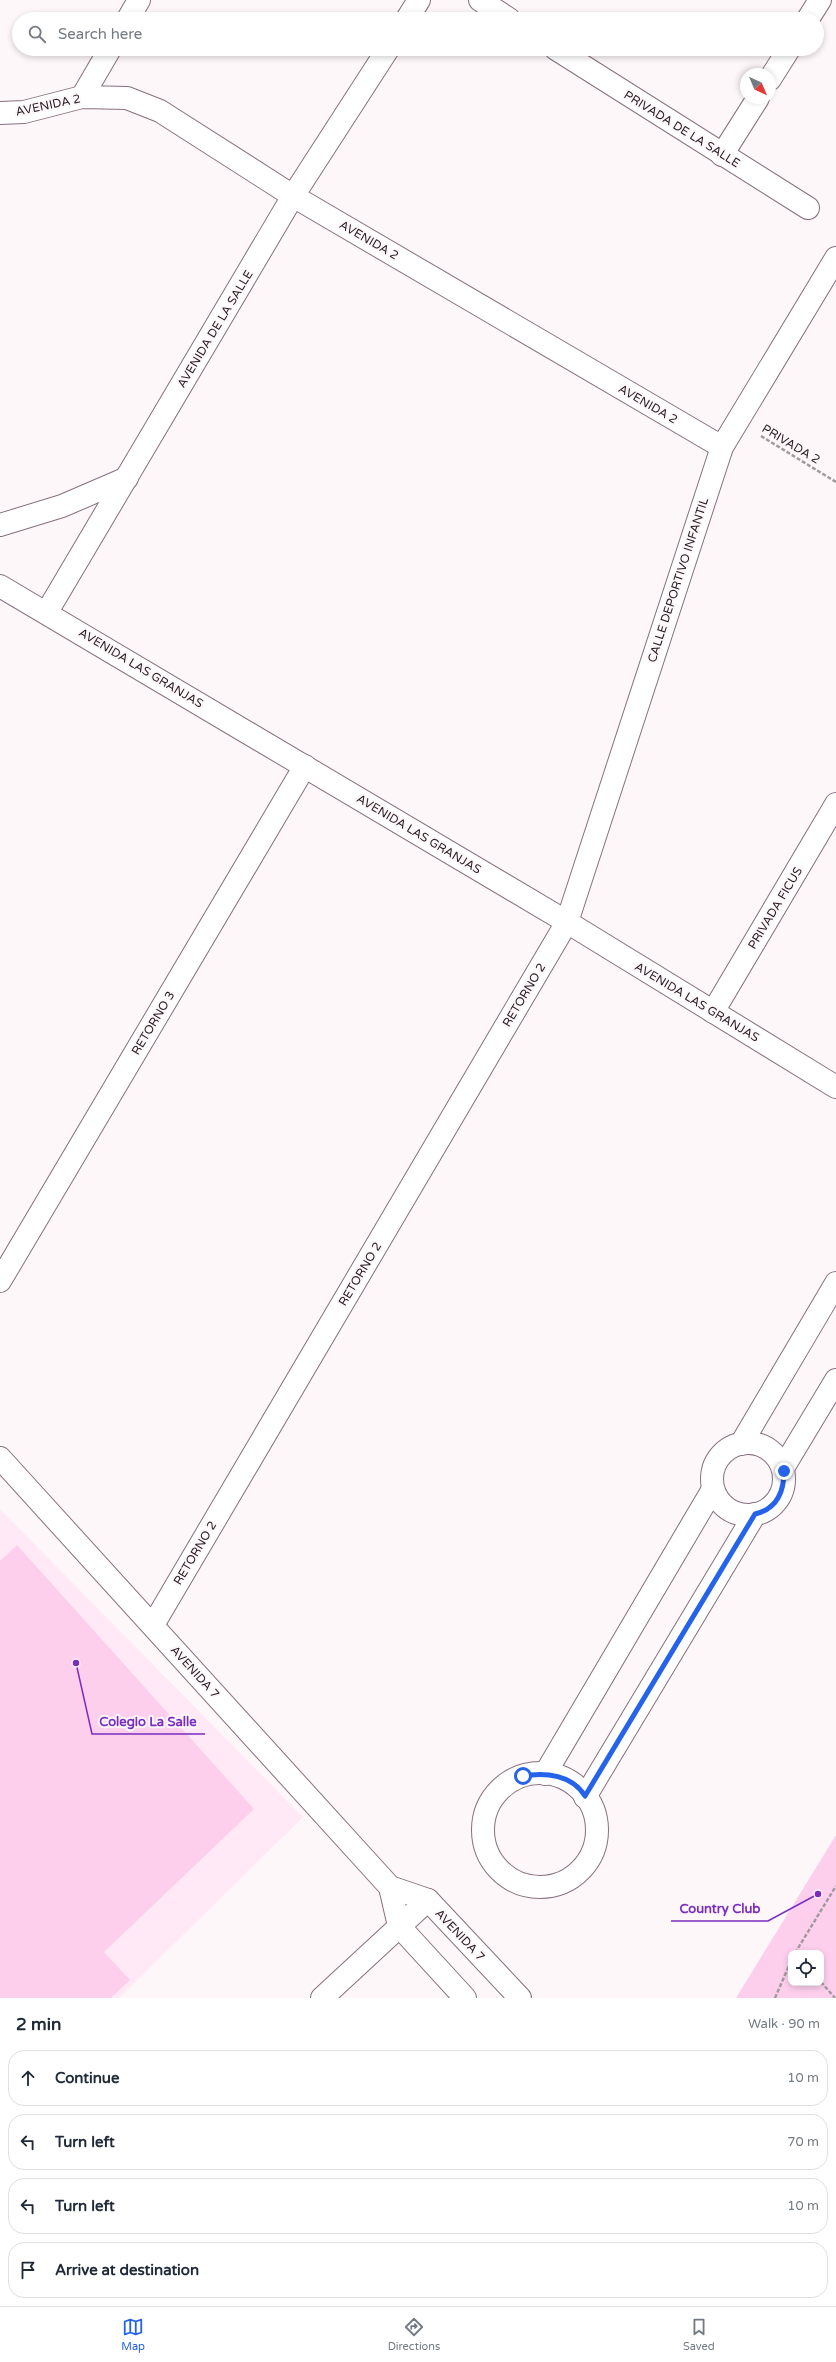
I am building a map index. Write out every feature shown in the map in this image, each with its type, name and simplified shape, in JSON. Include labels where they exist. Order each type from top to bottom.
[{"type":"street","points":[[132,12],[139,0]]},
{"type":"street","points":[[411,12],[419,0]]},
{"type":"street","points":[[480,0],[498,12]]},
{"type":"street","points":[[812,12],[820,0]]},
{"type":"street","points":[[82,97],[106,56]]},
{"type":"street","name":"AVENIDA DE LA SALLE","points":[[47,612],[293,196],[383,56]]},
{"type":"street","name":"PRIVADA DE LA SALLE","points":[[567,56],[808,208]]},
{"type":"street","points":[[776,70],[785,56]]},
{"type":"street","name":"AVENIDA 2","points":[[0,113],[24,112],[82,97],[127,98],[160,111],[293,196],[722,447]]},
{"type":"street","points":[[722,155],[754,104]]},
{"type":"street","name":"CALLE DEPORTIVO INFANTIL","points":[[567,922],[722,447],[736,421],[836,258]]},
{"type":"street","points":[[0,525],[62,506],[127,478]]},
{"type":"street","name":"AVENIDA LAS GRANJAS","points":[[0,586],[47,612],[567,922],[836,1087]]},
{"type":"street","name":"RETORNO 3","points":[[0,1281],[305,766]]},
{"type":"street","name":"PRIVADA FICUS","points":[[713,1012],[836,804]]},
{"type":"street","name":"RETORNO 2","points":[[152,1625],[567,922]]},
{"type":"street","points":[[741,1444],[836,1283]]},
{"type":"street","points":[[783,1468],[836,1380]]},
{"type":"street","points":[[747,1442],[760,1444],[771,1450],[783,1468],[784,1484],[780,1496],[772,1506],[755,1514],[736,1513],[725,1508],[717,1498],[713,1489],[712,1473],[716,1461],[724,1452],[735,1444],[747,1442]]},
{"type":"street","name":"AVENIDA 7","points":[[0,1458],[390,1887],[428,1900],[520,1998]]},
{"type":"street","points":[[545,1774],[713,1489]]},
{"type":"street","points":[[585,1796],[755,1514]]},
{"type":"street","points":[[545,1774],[555,1775],[570,1782],[585,1796],[592,1806],[596,1821],[596,1838],[592,1853],[583,1867],[571,1878],[556,1884],[540,1887],[524,1885],[509,1878],[497,1868],[488,1854],[483,1838],[483,1822],[488,1807],[496,1793],[509,1782],[523,1776],[545,1774]]},
{"type":"street","name":"AVENIDA 7","points":[[390,1887],[399,1926],[465,1998]]},
{"type":"street","points":[[322,1998],[428,1900]]},
{"type":"path","name":"PRIVADA 2","points":[[736,421],[836,482]]},
{"type":"path","points":[[798,1950],[836,1886]]},
{"type":"path","points":[[775,1998],[788,1968]]},
{"type":"path","points":[[824,1985],[835,1998]]},
{"type":"shaded area","points":[[0,1509],[303,1817],[119,1998],[0,1998]]},
{"type":"shaded area","points":[[17,1545],[254,1809],[104,1952],[130,1980],[111,1998],[0,1998],[0,1561]]},
{"type":"shaded area","points":[[836,1835],[836,1998],[736,1998]]},
{"type":"place","name":"Colegio La Salle","points":[[76,1663]]},
{"type":"place","name":"Country Club","points":[[818,1894]]},
{"type":"route","points":[[523,1776],[540,1773],[555,1775],[570,1782],[583,1792],[585,1796],[755,1514],[761,1513],[772,1506],[780,1496],[784,1484],[784,1471]]}]
